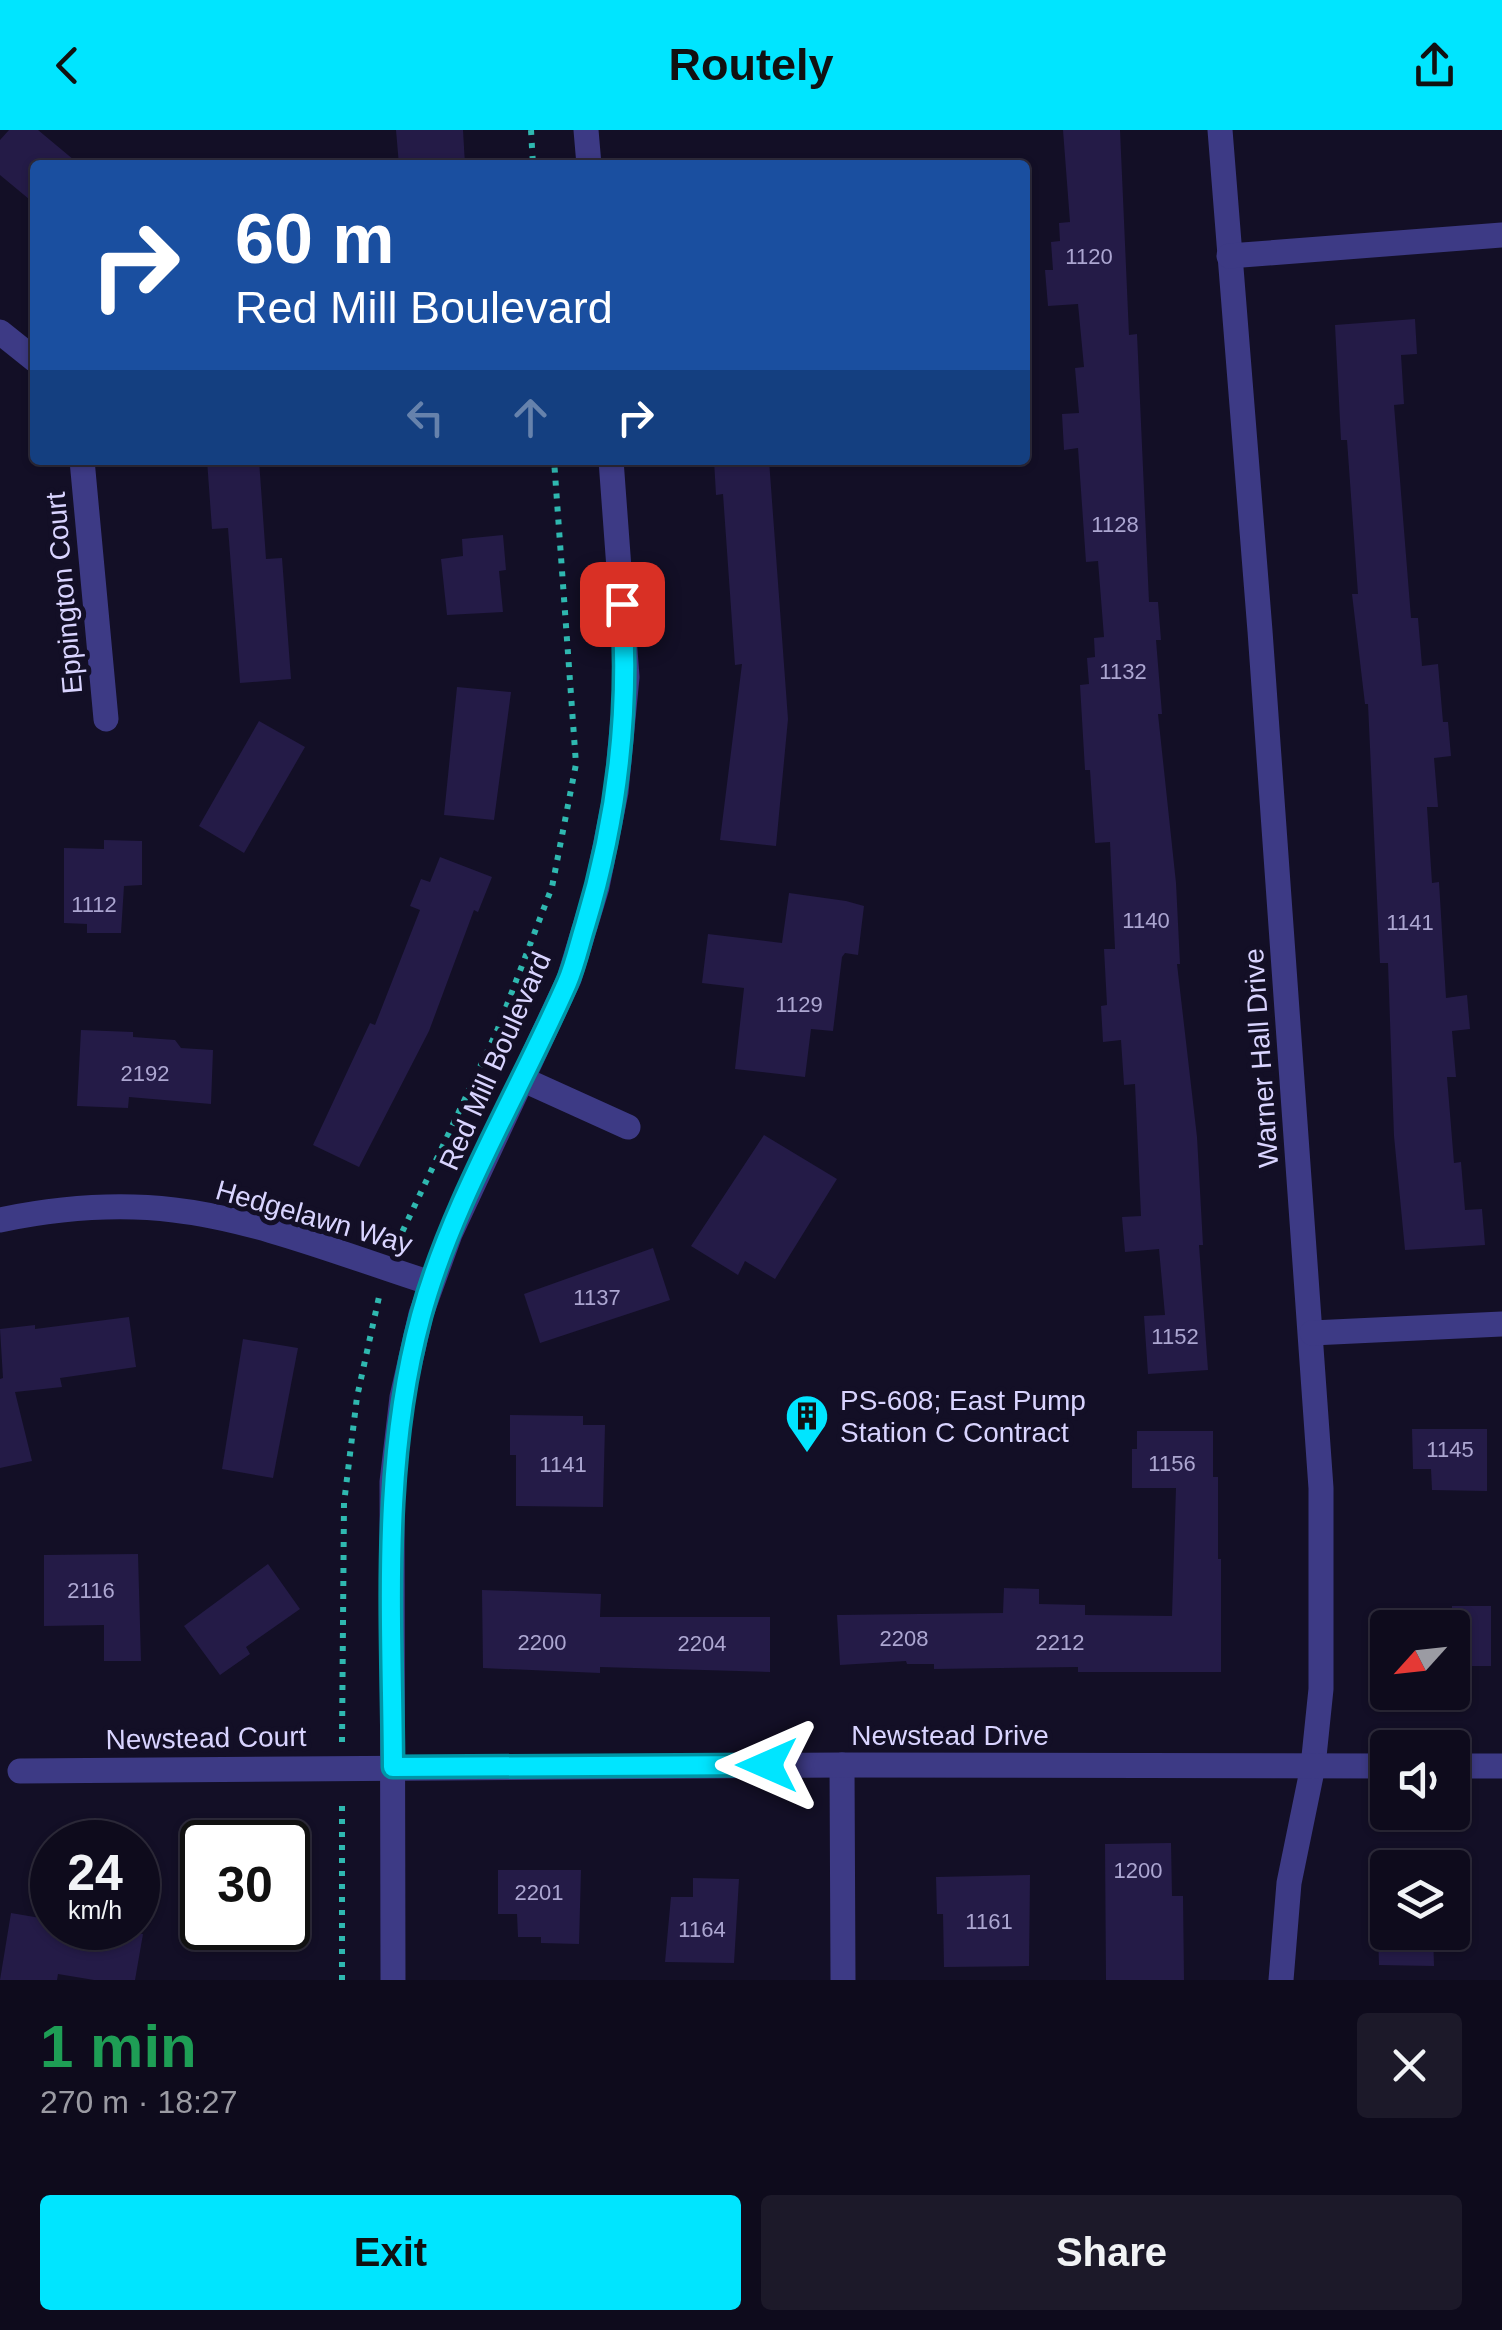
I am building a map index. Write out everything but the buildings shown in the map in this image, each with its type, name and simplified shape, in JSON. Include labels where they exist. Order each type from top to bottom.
[{"type":"street","points":[[586,130],[589,160]]},
{"type":"street","name":"Warner Hall Drive","points":[[1220,130],[1321,1488],[1321,1689],[1313,1766],[1289,1884],[1281,1980]]},
{"type":"street","points":[[1229,256],[1502,236]]},
{"type":"street","points":[[0,332],[30,356]]},
{"type":"street","name":"Eppington Court","points":[[82,465],[106,720]]},
{"type":"street","name":"Red Mill Boulevard","points":[[393,1980],[392,1482],[402,1397],[432,1283],[450,1234],[569,979],[597,887],[616,792],[627,677],[611,465]]},
{"type":"street","points":[[522,1079],[628,1127]]},
{"type":"street","name":"Hedgelawn Way","points":[[0,1220],[42,1211],[109,1206],[175,1210],[228,1219],[432,1283]]},
{"type":"street","points":[[1312,1333],[1502,1324]]},
{"type":"street","points":[[842,1765],[843,1980]]},
{"type":"street","name":"Newstead Drive","points":[[393,1767],[1370,1766]]},
{"type":"street","points":[[1470,1766],[1502,1766]]},
{"type":"street","name":"Newstead Court","points":[[20,1771],[393,1767]]},
{"type":"path","points":[[530,130],[533,160]]},
{"type":"place","name":"PS-608; East Pump Station C Contract","points":[[807,1454]]},
{"type":"route","points":[[622,604],[627,677],[616,792],[597,887],[569,979],[450,1234],[421,1314],[402,1397],[392,1482],[393,1767],[767,1765]]}]
